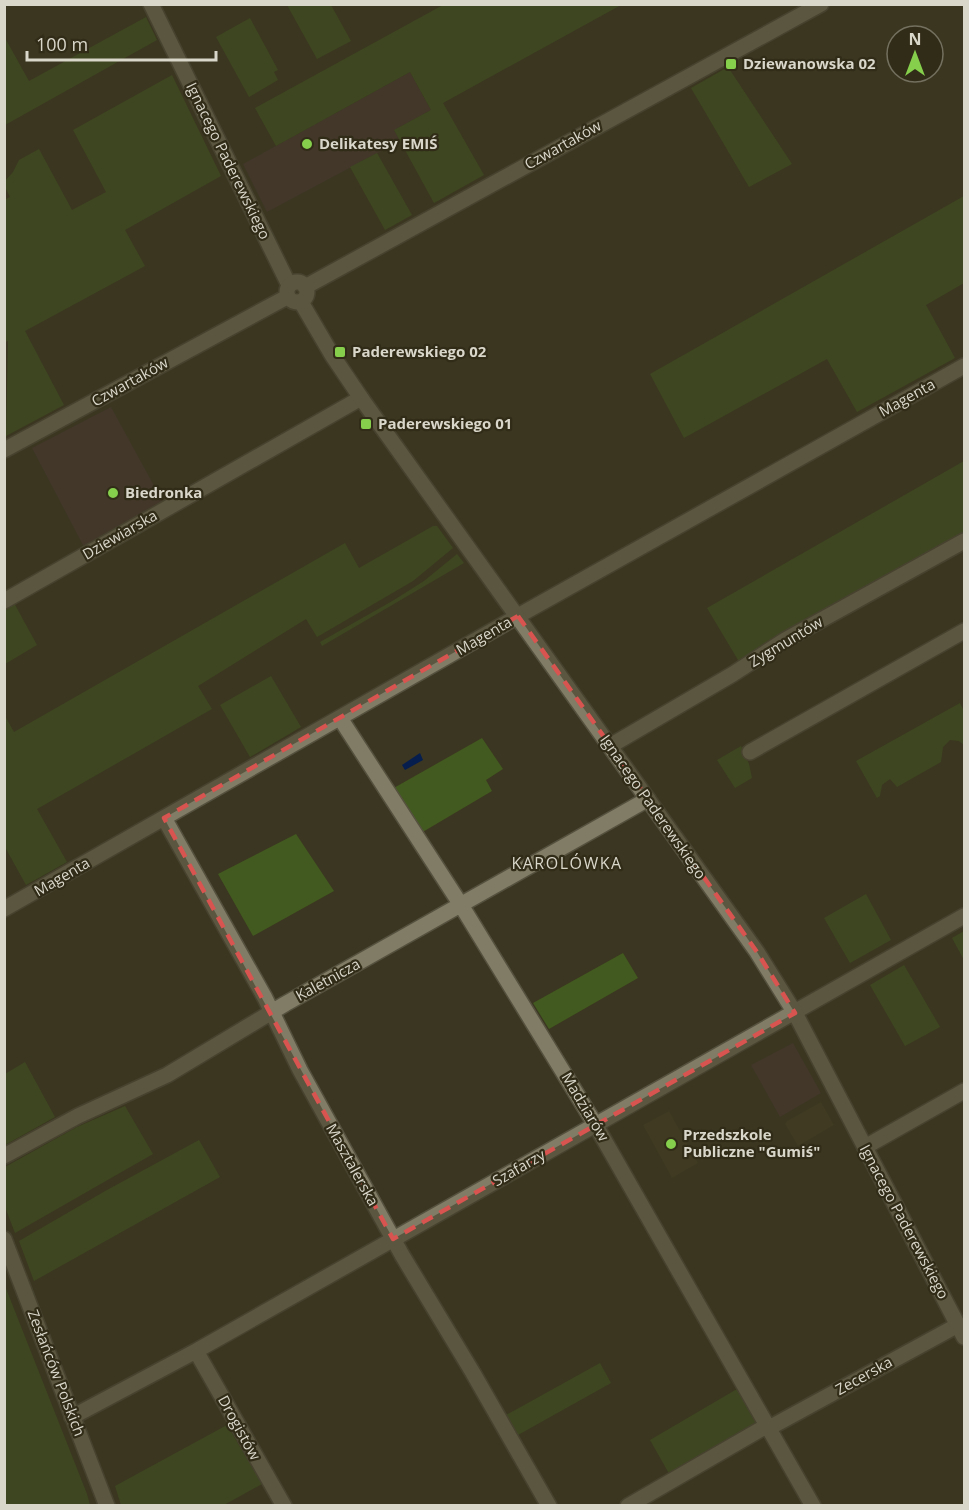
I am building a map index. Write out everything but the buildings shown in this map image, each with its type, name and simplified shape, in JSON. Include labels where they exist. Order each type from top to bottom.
[{"type":"street","name":"Ignacego Paderewskiego","points":[[151,4],[296,293],[332,355],[757,952],[795,1013],[962,1331]]},
{"type":"street","name":"Czwartaków","points":[[4,450],[296,293],[821,4]]},
{"type":"street","name":"Magenta","points":[[4,909],[518,616],[964,366]]},
{"type":"street","name":"Dziewiarska","points":[[4,602],[361,398]]},
{"type":"street","name":"Zygmuntów","points":[[610,746],[733,674],[785,640],[964,541]]},
{"type":"street","points":[[750,752],[964,631]]},
{"type":"street","name":"Madziarów","points":[[340,718],[462,905],[596,1124],[813,1506]]},
{"type":"street","name":"Kaletnicza","points":[[4,1156],[78,1116],[167,1075],[273,1012],[648,799]]},
{"type":"street","name":"Masztalerska","points":[[164,818],[273,1012],[300,1070],[393,1239],[549,1506]]},
{"type":"street","name":"Szafarzy","points":[[72,1417],[196,1351],[964,916]]},
{"type":"street","points":[[865,1147],[964,1091]]},
{"type":"street","name":"Zesłańców Polskich","points":[[4,1239],[108,1506]]},
{"type":"street","name":"Zecerska","points":[[628,1506],[769,1427],[962,1331]]},
{"type":"street","name":"Drogistów","points":[[196,1351],[284,1506]]},
{"type":"highlighted area","points":[[518,616],[757,952],[795,1013],[393,1239],[164,818]]},
{"type":"shaded area","points":[[410,72],[431,110],[395,130],[400,141],[267,212],[243,164]]},
{"type":"shaded area","points":[[111,407],[164,504],[85,549],[32,448]]},
{"type":"shaded area","points":[[793,1043],[821,1093],[780,1117],[751,1065]]},
{"type":"shaded area","points":[[821,1102],[834,1125],[798,1146],[785,1124]]},
{"type":"shaded area","name":"Przedszkole Publiczne \"Gumiś\"","points":[[669,1111],[698,1163],[672,1178],[643,1125]]},
{"type":"green space","points":[[287,5],[331,5],[351,41],[317,59]]},
{"type":"green space","points":[[443,5],[621,5],[443,103],[484,175],[434,203],[394,130],[431,110],[410,72],[276,146],[255,108]]},
{"type":"green space","points":[[146,17],[157,40],[5,125],[5,38],[29,81]]},
{"type":"green space","points":[[250,18],[278,70],[274,72],[278,80],[249,97],[216,37]]},
{"type":"green space","points":[[728,67],[792,164],[749,187],[691,88]]},
{"type":"green space","points":[[172,75],[221,176],[125,230],[145,266],[25,331],[64,405],[6,436],[8,341],[5,342],[4,200],[10,197],[5,181],[19,160],[39,149],[72,210],[106,192],[73,130]]},
{"type":"green space","points":[[377,153],[412,215],[385,230],[350,167]]},
{"type":"green space","points":[[964,196],[964,283],[926,305],[955,358],[857,412],[827,359],[684,438],[650,374]]},
{"type":"green space","points":[[964,461],[964,534],[741,665],[707,608]]},
{"type":"green space","points":[[433,526],[437,526],[453,548],[413,581],[317,637],[306,619],[198,686],[212,709],[37,809],[67,862],[26,885],[5,847],[5,716],[14,732],[345,543],[359,568]]},
{"type":"green space","points":[[457,554],[464,563],[322,646],[320,642],[424,581]]},
{"type":"green space","points":[[14,603],[37,645],[5,664],[4,608]]},
{"type":"green space","points":[[271,676],[301,727],[250,757],[220,705]]},
{"type":"green space","points":[[960,703],[964,711],[964,745],[959,741],[950,740],[943,747],[941,762],[897,787],[890,779],[882,785],[880,796],[877,798],[856,761]]},
{"type":"green space","points":[[482,738],[503,769],[486,780],[492,791],[421,833],[392,789]]},
{"type":"green space","points":[[741,746],[752,778],[735,788],[717,760]]},
{"type":"green space","points":[[296,834],[334,891],[253,936],[218,874]]},
{"type":"green space","points":[[866,894],[891,940],[850,963],[824,918]]},
{"type":"green space","points":[[964,931],[964,960],[952,938]]},
{"type":"green space","points":[[623,953],[638,978],[549,1029],[533,1003]]},
{"type":"green space","points":[[904,965],[940,1027],[905,1046],[870,985]]},
{"type":"green space","points":[[25,1062],[55,1117],[5,1145],[5,1074]]},
{"type":"green space","points":[[125,1106],[153,1154],[15,1233],[5,1207],[5,1167],[77,1127]]},
{"type":"green space","points":[[199,1140],[220,1177],[34,1281],[19,1241]]},
{"type":"green space","points":[[5,1286],[87,1494],[90,1505],[5,1505]]},
{"type":"green space","points":[[600,1363],[611,1383],[518,1435],[506,1415]]},
{"type":"green space","points":[[737,1389],[756,1422],[754,1430],[671,1477],[650,1440]]},
{"type":"green space","points":[[227,1425],[262,1484],[224,1505],[121,1505],[115,1486]]},
{"type":"water","points":[[420,753],[423,760],[405,770],[402,765]]},
{"type":"place","name":"Dziewanowska 02","points":[[731,64]]},
{"type":"place","name":"Delikatesy EMIŚ","points":[[307,144]]},
{"type":"place","name":"Paderewskiego 02","points":[[340,352]]},
{"type":"place","name":"Paderewskiego 01","points":[[366,424]]},
{"type":"place","name":"Biedronka","points":[[113,493]]},
{"type":"place","name":"Przedszkole Publiczne \"Gumiś\"","points":[[671,1144]]},
{"type":"district","name":"KAROLÓWKA","points":[[567,863]]}]
